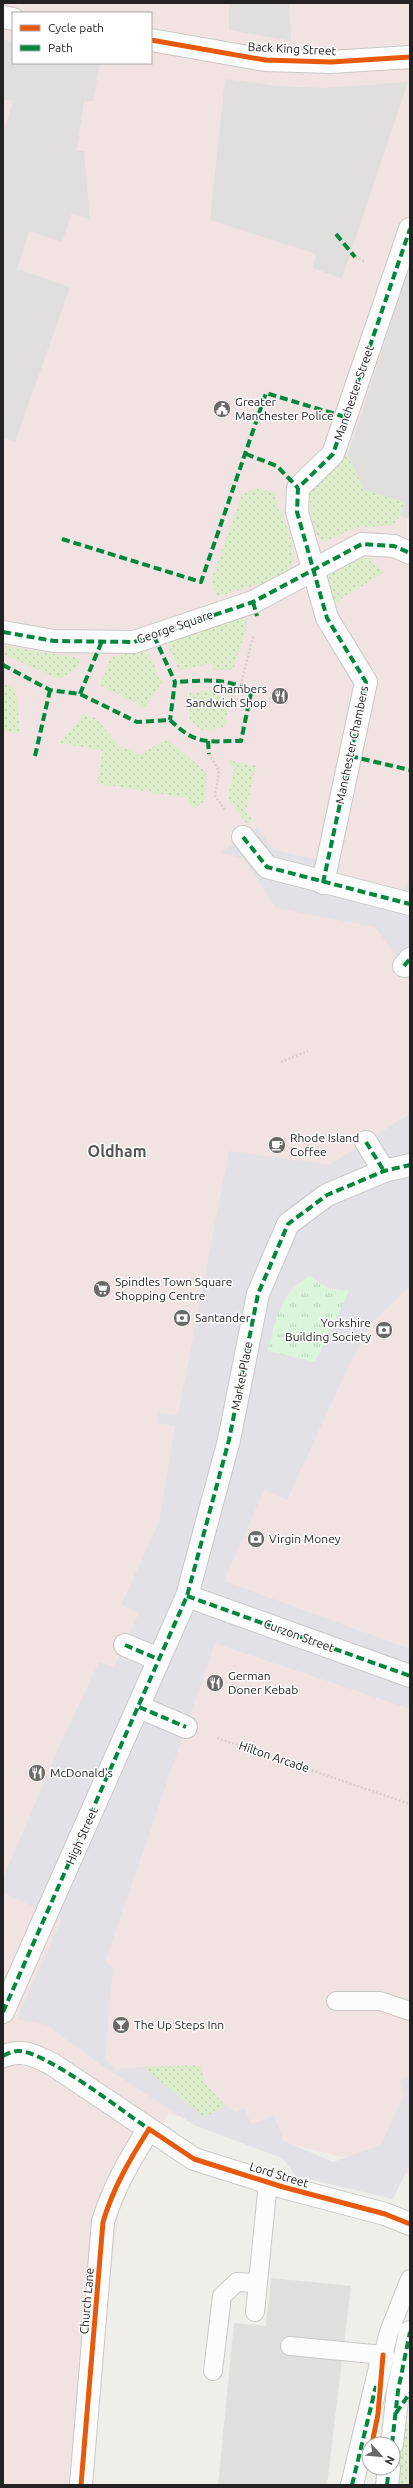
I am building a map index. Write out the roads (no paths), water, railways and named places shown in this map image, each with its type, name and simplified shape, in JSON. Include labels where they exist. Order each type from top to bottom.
[{"type":"street","name":"Back King Street","points":[[152,40],[265,60],[331,62],[410,58]]},
{"type":"street","name":"Manchester Street","points":[[313,570],[297,512],[298,488],[333,454],[410,228]]},
{"type":"street","name":"George Square","points":[[3,632],[54,641],[134,642],[253,602],[362,544],[394,546],[410,553]]},
{"type":"street","name":"Manchester Chambers","points":[[313,570],[327,618],[366,682],[323,883]]},
{"type":"street","points":[[243,837],[267,867],[323,883],[410,904]]},
{"type":"street","points":[[366,1142],[384,1171]]},
{"type":"street","name":"Market Place","points":[[158,1659],[187,1596],[229,1440],[258,1294],[288,1224],[327,1195],[384,1171],[410,1166]]},
{"type":"street","name":"Curzon Street","points":[[187,1596],[410,1676]]},
{"type":"street","points":[[125,1645],[158,1659]]},
{"type":"street","name":"High Street","points":[[3,2012],[139,1707],[158,1659]]},
{"type":"street","points":[[139,1707],[186,1727]]},
{"type":"street","name":"Lord Street","points":[[3,2056],[17,2051],[33,2055],[52,2064],[194,2159],[268,2182],[385,2214],[410,2224]]},
{"type":"street","name":"Church Lane","points":[[81,2485],[103,2222],[109,2202],[125,2167],[148,2129]]},
{"type":"street","points":[[393,2436],[409,2338]]},
{"type":"street","points":[[352,2485],[383,2355]]},
{"type":"street","points":[[396,2414],[410,2393]]},
{"type":"lane","points":[[336,2001],[380,2001],[410,2011]]},
{"type":"lane","points":[[255,2312],[268,2182]]},
{"type":"lane","points":[[290,2346],[383,2355],[389,2332],[410,2279]]},
{"type":"lane","points":[[213,2371],[222,2296],[238,2282],[258,2283]]},
{"type":"place","name":"Greater Manchester Police","points":[[222,409]]},
{"type":"place","name":"Chambers Sandwich Shop","points":[[280,696]]},
{"type":"place","name":"Rhode Island Coffee","points":[[277,1145]]},
{"type":"place","name":"Spindles Town Square Shopping Centre","points":[[102,1289]]},
{"type":"place","name":"Santander","points":[[182,1318]]},
{"type":"place","name":"Yorkshire Building Society","points":[[384,1330]]},
{"type":"place","name":"Virgin Money","points":[[256,1539]]},
{"type":"place","name":"German Doner Kebab","points":[[215,1683]]},
{"type":"place","name":"McDonald's","points":[[37,1773]]},
{"type":"place","name":"The Up Steps Inn","points":[[121,2025]]},
{"type":"district","name":"Oldham","points":[[117,1151]]}]
